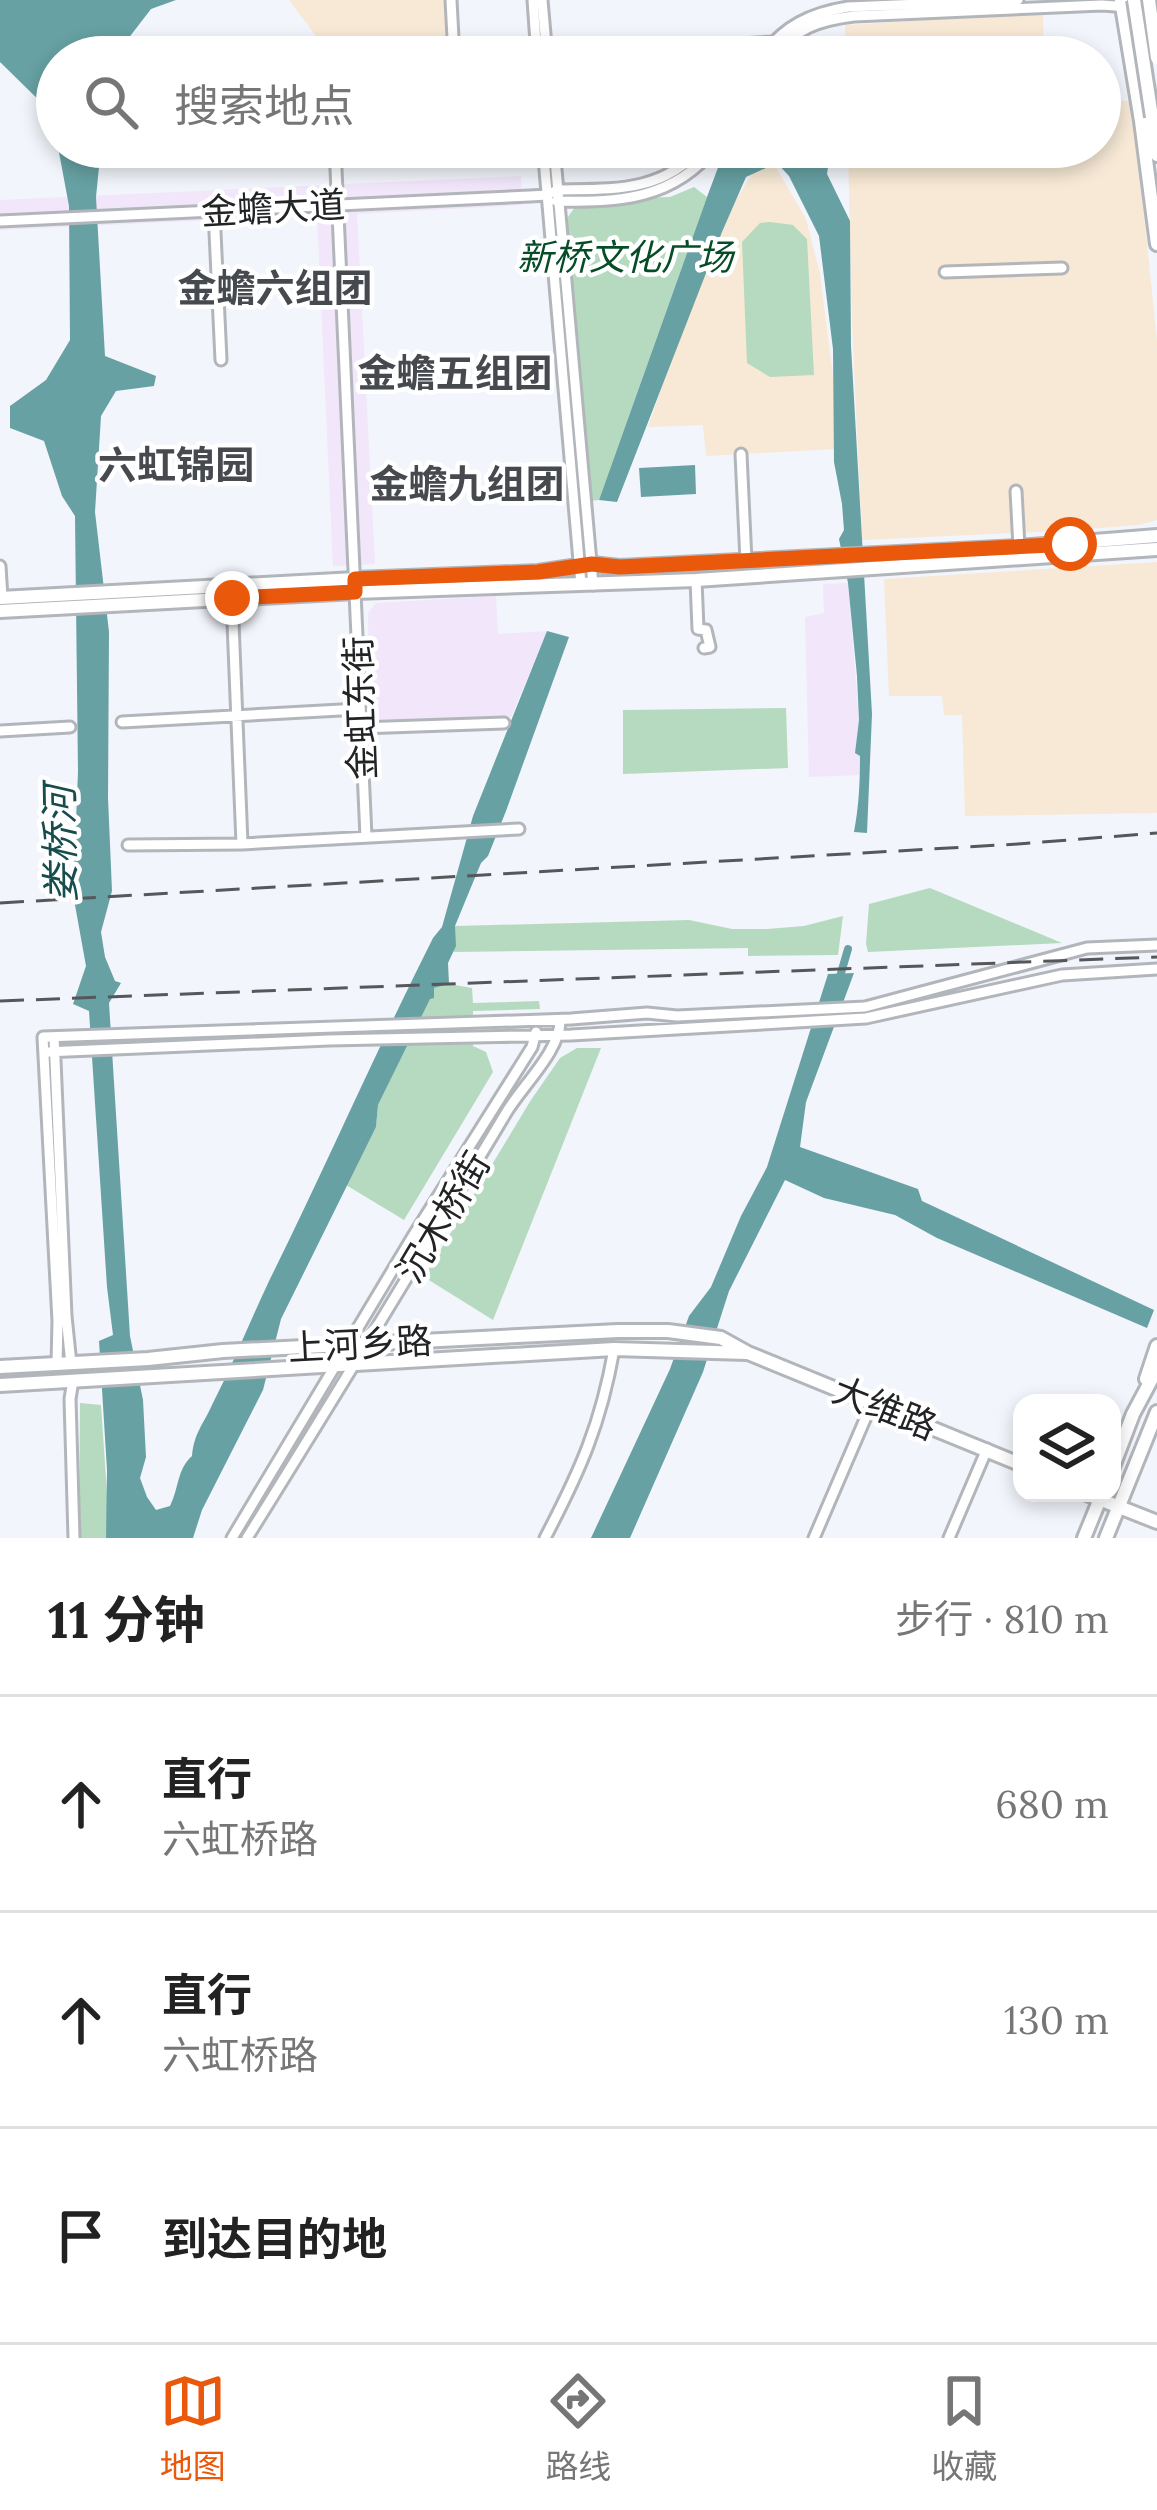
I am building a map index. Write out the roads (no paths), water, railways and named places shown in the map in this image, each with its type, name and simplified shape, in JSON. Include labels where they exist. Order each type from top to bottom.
[{"type":"main road","points":[[1149,0],[1157,58]]},
{"type":"main road","points":[[1126,3],[1157,155]]},
{"type":"main road","points":[[1126,3],[1157,244]]},
{"type":"main road","points":[[867,562],[1157,536]]},
{"type":"main road","points":[[1,602],[355,585],[585,565],[867,562],[1157,549]]},
{"type":"main road","points":[[129,598],[232,598],[355,585],[696,580],[841,562]]},
{"type":"main road","name":"上河乡路","points":[[0,1367],[618,1331],[721,1338]]},
{"type":"main road","name":"大维路","points":[[721,1338],[1013,1461]]},
{"type":"main road","points":[[1121,1445],[1157,1346]]},
{"type":"main road","name":"上河乡路","points":[[0,1385],[614,1349],[719,1353]]},
{"type":"main road","name":"大维路","points":[[719,1353],[748,1353]]},
{"type":"main road","points":[[1133,1414],[1157,1369]]},
{"type":"main road","points":[[1106,1538],[1157,1412]]},
{"type":"main road","points":[[1084,1538],[1099,1502]]},
{"type":"main road","points":[[1110,1502],[1157,1522]]},
{"type":"street","points":[[451,0],[453,36]]},
{"type":"street","points":[[533,0],[535,36]]},
{"type":"street","points":[[542,0],[545,36]]},
{"type":"street","points":[[779,36],[804,13],[1018,0]]},
{"type":"street","points":[[847,12],[1157,4]]},
{"type":"street","points":[[794,36],[825,15]]},
{"type":"street","name":"金虹东街","points":[[336,168],[365,837]]},
{"type":"street","points":[[548,168],[554,196]]},
{"type":"street","points":[[554,168],[587,584]]},
{"type":"street","points":[[554,196],[640,186],[680,168]]},
{"type":"street","points":[[554,196],[639,196],[681,181],[696,168]]},
{"type":"street","name":"金蟾大道","points":[[0,221],[554,196]]},
{"type":"street","points":[[214,211],[221,360]]},
{"type":"street","points":[[945,272],[1062,268]]},
{"type":"street","points":[[741,454],[746,561]]},
{"type":"street","points":[[1016,491],[1019,548]]},
{"type":"street","points":[[0,566],[1,602]]},
{"type":"street","points":[[696,580],[698,629],[706,630],[710,647],[704,647]]},
{"type":"street","points":[[232,598],[242,844]]},
{"type":"street","points":[[122,722],[359,709]]},
{"type":"street","points":[[361,728],[504,723]]},
{"type":"street","points":[[0,730],[70,728]]},
{"type":"street","points":[[128,845],[242,844],[519,829]]},
{"type":"street","points":[[64,1364],[50,1053],[43,1037],[865,1007],[1087,948],[1157,945]]},
{"type":"street","points":[[50,1053],[560,1035],[866,1018],[1062,975],[1157,969]]},
{"type":"street","name":"沉木桥街","points":[[232,1538],[532,1047],[536,1020]]},
{"type":"street","points":[[560,1020],[560,1035]]},
{"type":"street","name":"沉木桥街","points":[[247,1538],[512,1102],[560,1035]]},
{"type":"street","points":[[545,1538],[592,1440],[614,1349]]},
{"type":"street","points":[[73,1380],[74,1538]]},
{"type":"street","points":[[814,1538],[872,1403]]},
{"type":"street","points":[[949,1538],[987,1449]]},
{"type":"water","points":[[0,0],[176,0],[151,9],[130,36],[36,36],[36,97],[0,62]]},
{"type":"water","points":[[62,168],[99,168],[96,197],[105,356],[156,376],[154,386],[116,391],[101,416],[95,512],[109,632],[112,891],[101,932],[105,957],[115,981],[121,983],[109,1003],[130,1336],[143,1400],[146,1457],[140,1478],[156,1510],[170,1506],[197,1435],[270,1279],[412,980],[442,927],[473,816],[547,631],[569,637],[506,811],[455,926],[449,984],[434,988],[434,998],[378,1105],[376,1127],[281,1319],[263,1390],[202,1510],[193,1538],[106,1538],[99,1341],[113,1335],[89,1011],[73,1004],[86,966],[73,894],[78,772],[75,516],[62,496],[44,441],[10,428],[10,406],[46,380],[70,340],[69,206]]},
{"type":"water","points":[[718,168],[766,168],[746,177],[617,502],[599,500]]},
{"type":"water","points":[[782,168],[828,168],[850,221],[851,346],[872,714],[867,833],[854,832],[859,720],[848,583],[839,539],[844,530],[834,462],[833,349],[819,236]]},
{"type":"water","points":[[695,465],[696,494],[641,497],[639,468]]},
{"type":"water","points":[[854,973],[806,1102],[800,1147],[918,1189],[922,1201],[1154,1310],[1147,1328],[937,1238],[895,1215],[824,1198],[785,1180],[729,1291],[703,1372],[630,1538],[591,1538],[670,1369],[689,1316],[711,1287],[767,1167],[828,974]]},
{"type":"waterway","points":[[839,980],[848,949]]},
{"type":"railway","points":[[0,903],[1157,833]]},
{"type":"railway","points":[[0,1001],[1157,957]]},
{"type":"district","name":"金蟾六组团","points":[[275,288]]},
{"type":"district","name":"金蟾五组团","points":[[455,373]]},
{"type":"district","name":"六虹锦园","points":[[176,465]]},
{"type":"district","name":"金蟾九组团","points":[[467,484]]},
{"type":"park label","name":"新桥文化广场","points":[[625,257]]},
{"type":"water label","name":"娄桥河","points":[[60,844]]}]
